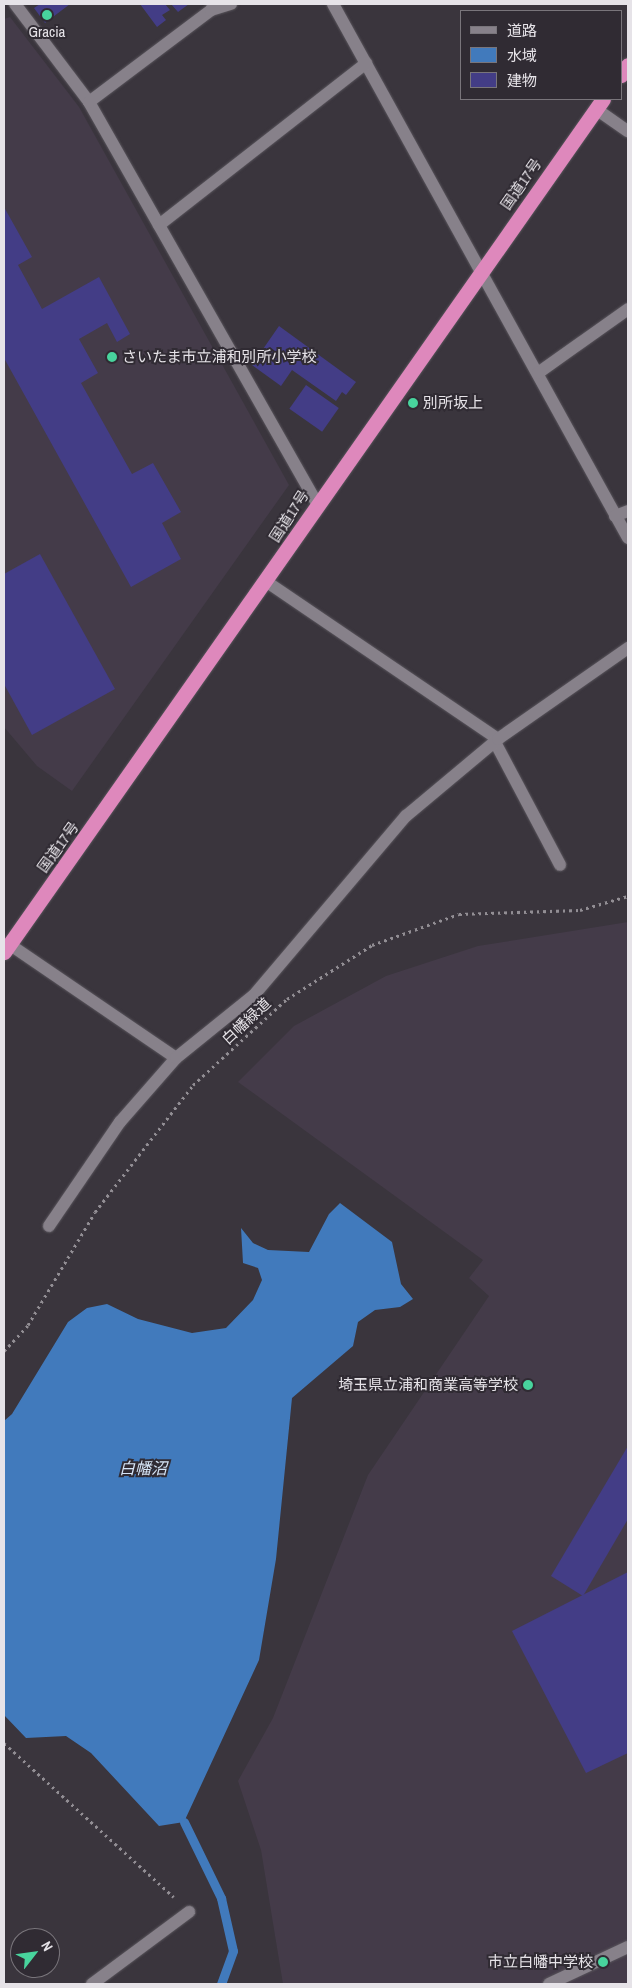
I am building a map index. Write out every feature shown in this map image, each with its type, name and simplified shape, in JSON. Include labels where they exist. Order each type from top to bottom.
[{"type":"highway","name":"国道17号","points":[[7,948],[267,582],[317,504],[481,275],[599,104]]},
{"type":"street","points":[[4,6],[15,4],[89,102],[317,504]]},
{"type":"street","points":[[89,102],[211,10],[231,4]]},
{"type":"street","points":[[333,4],[628,538]]},
{"type":"street","points":[[159,225],[366,63]]},
{"type":"street","points":[[599,104],[628,131]]},
{"type":"street","points":[[538,373],[628,309]]},
{"type":"street","points":[[615,516],[628,511]]},
{"type":"street","points":[[267,582],[497,740],[560,865]]},
{"type":"street","points":[[49,1226],[120,1122],[176,1058],[254,995],[406,816],[497,740],[628,648]]},
{"type":"street","points":[[7,948],[176,1058]]},
{"type":"street","points":[[92,1984],[189,1912]]},
{"type":"street","points":[[549,1984],[628,1946]]},
{"type":"path","name":"白幡緑道","points":[[4,1351],[28,1325],[95,1212],[193,1085],[287,999],[372,945],[459,914],[580,910],[628,896]]},
{"type":"path","points":[[4,1743],[189,1912]]},
{"type":"shaded area","name":"さいたま市立浦和別所小学校","points":[[10,17],[79,107],[289,485],[72,791],[37,766],[4,727],[4,19]]},
{"type":"shaded area","name":"埼玉県立浦和商業高等学校","points":[[628,922],[628,1984],[283,1984],[261,1850],[238,1781],[273,1718],[368,1475],[489,1296],[469,1278],[483,1260],[238,1082],[294,1026],[386,976],[478,946]]},
{"type":"water","name":"白幡沼","points":[[340,1203],[392,1242],[401,1284],[413,1299],[400,1307],[375,1310],[358,1322],[353,1346],[292,1398],[276,1559],[259,1660],[184,1822],[159,1826],[91,1753],[66,1736],[26,1738],[4,1715],[4,1421],[12,1414],[68,1322],[87,1308],[107,1304],[138,1319],[192,1333],[226,1328],[253,1300],[262,1280],[258,1268],[243,1263],[241,1228],[253,1243],[268,1250],[309,1252],[329,1214]]},
{"type":"building","name":"Gracia","points":[[40,4],[70,4],[45,23],[34,8]]},
{"type":"building","points":[[140,4],[165,4],[170,10],[162,15],[166,20],[157,27]]},
{"type":"building","points":[[171,4],[189,4],[178,12]]},
{"type":"building","points":[[4,207],[32,257],[18,265],[42,309],[99,277],[130,334],[117,342],[107,323],[79,339],[98,373],[81,383],[132,474],[153,463],[181,512],[162,523],[181,559],[131,587],[4,358]]},
{"type":"building","points":[[279,326],[356,382],[346,395],[342,392],[336,401],[292,370],[281,386],[252,365]]},
{"type":"building","points":[[306,385],[339,408],[322,432],[289,409]]},
{"type":"building","points":[[40,554],[115,689],[32,735],[4,684],[4,574]]},
{"type":"building","points":[[628,1446],[628,1519],[583,1596],[551,1576]]},
{"type":"building","points":[[628,1572],[628,1753],[586,1773],[512,1631]]},
{"type":"waterway","points":[[184,1822],[221,1898],[233,1951],[221,1984]]},
{"type":"place","name":"Gracia","points":[[47,15]]},
{"type":"place","name":"さいたま市立浦和別所小学校","points":[[112,357]]},
{"type":"place","name":"別所坂上","points":[[413,403]]},
{"type":"place","name":"埼玉県立浦和商業高等学校","points":[[528,1385]]},
{"type":"place","name":"市立白幡中学校","points":[[603,1962]]}]
